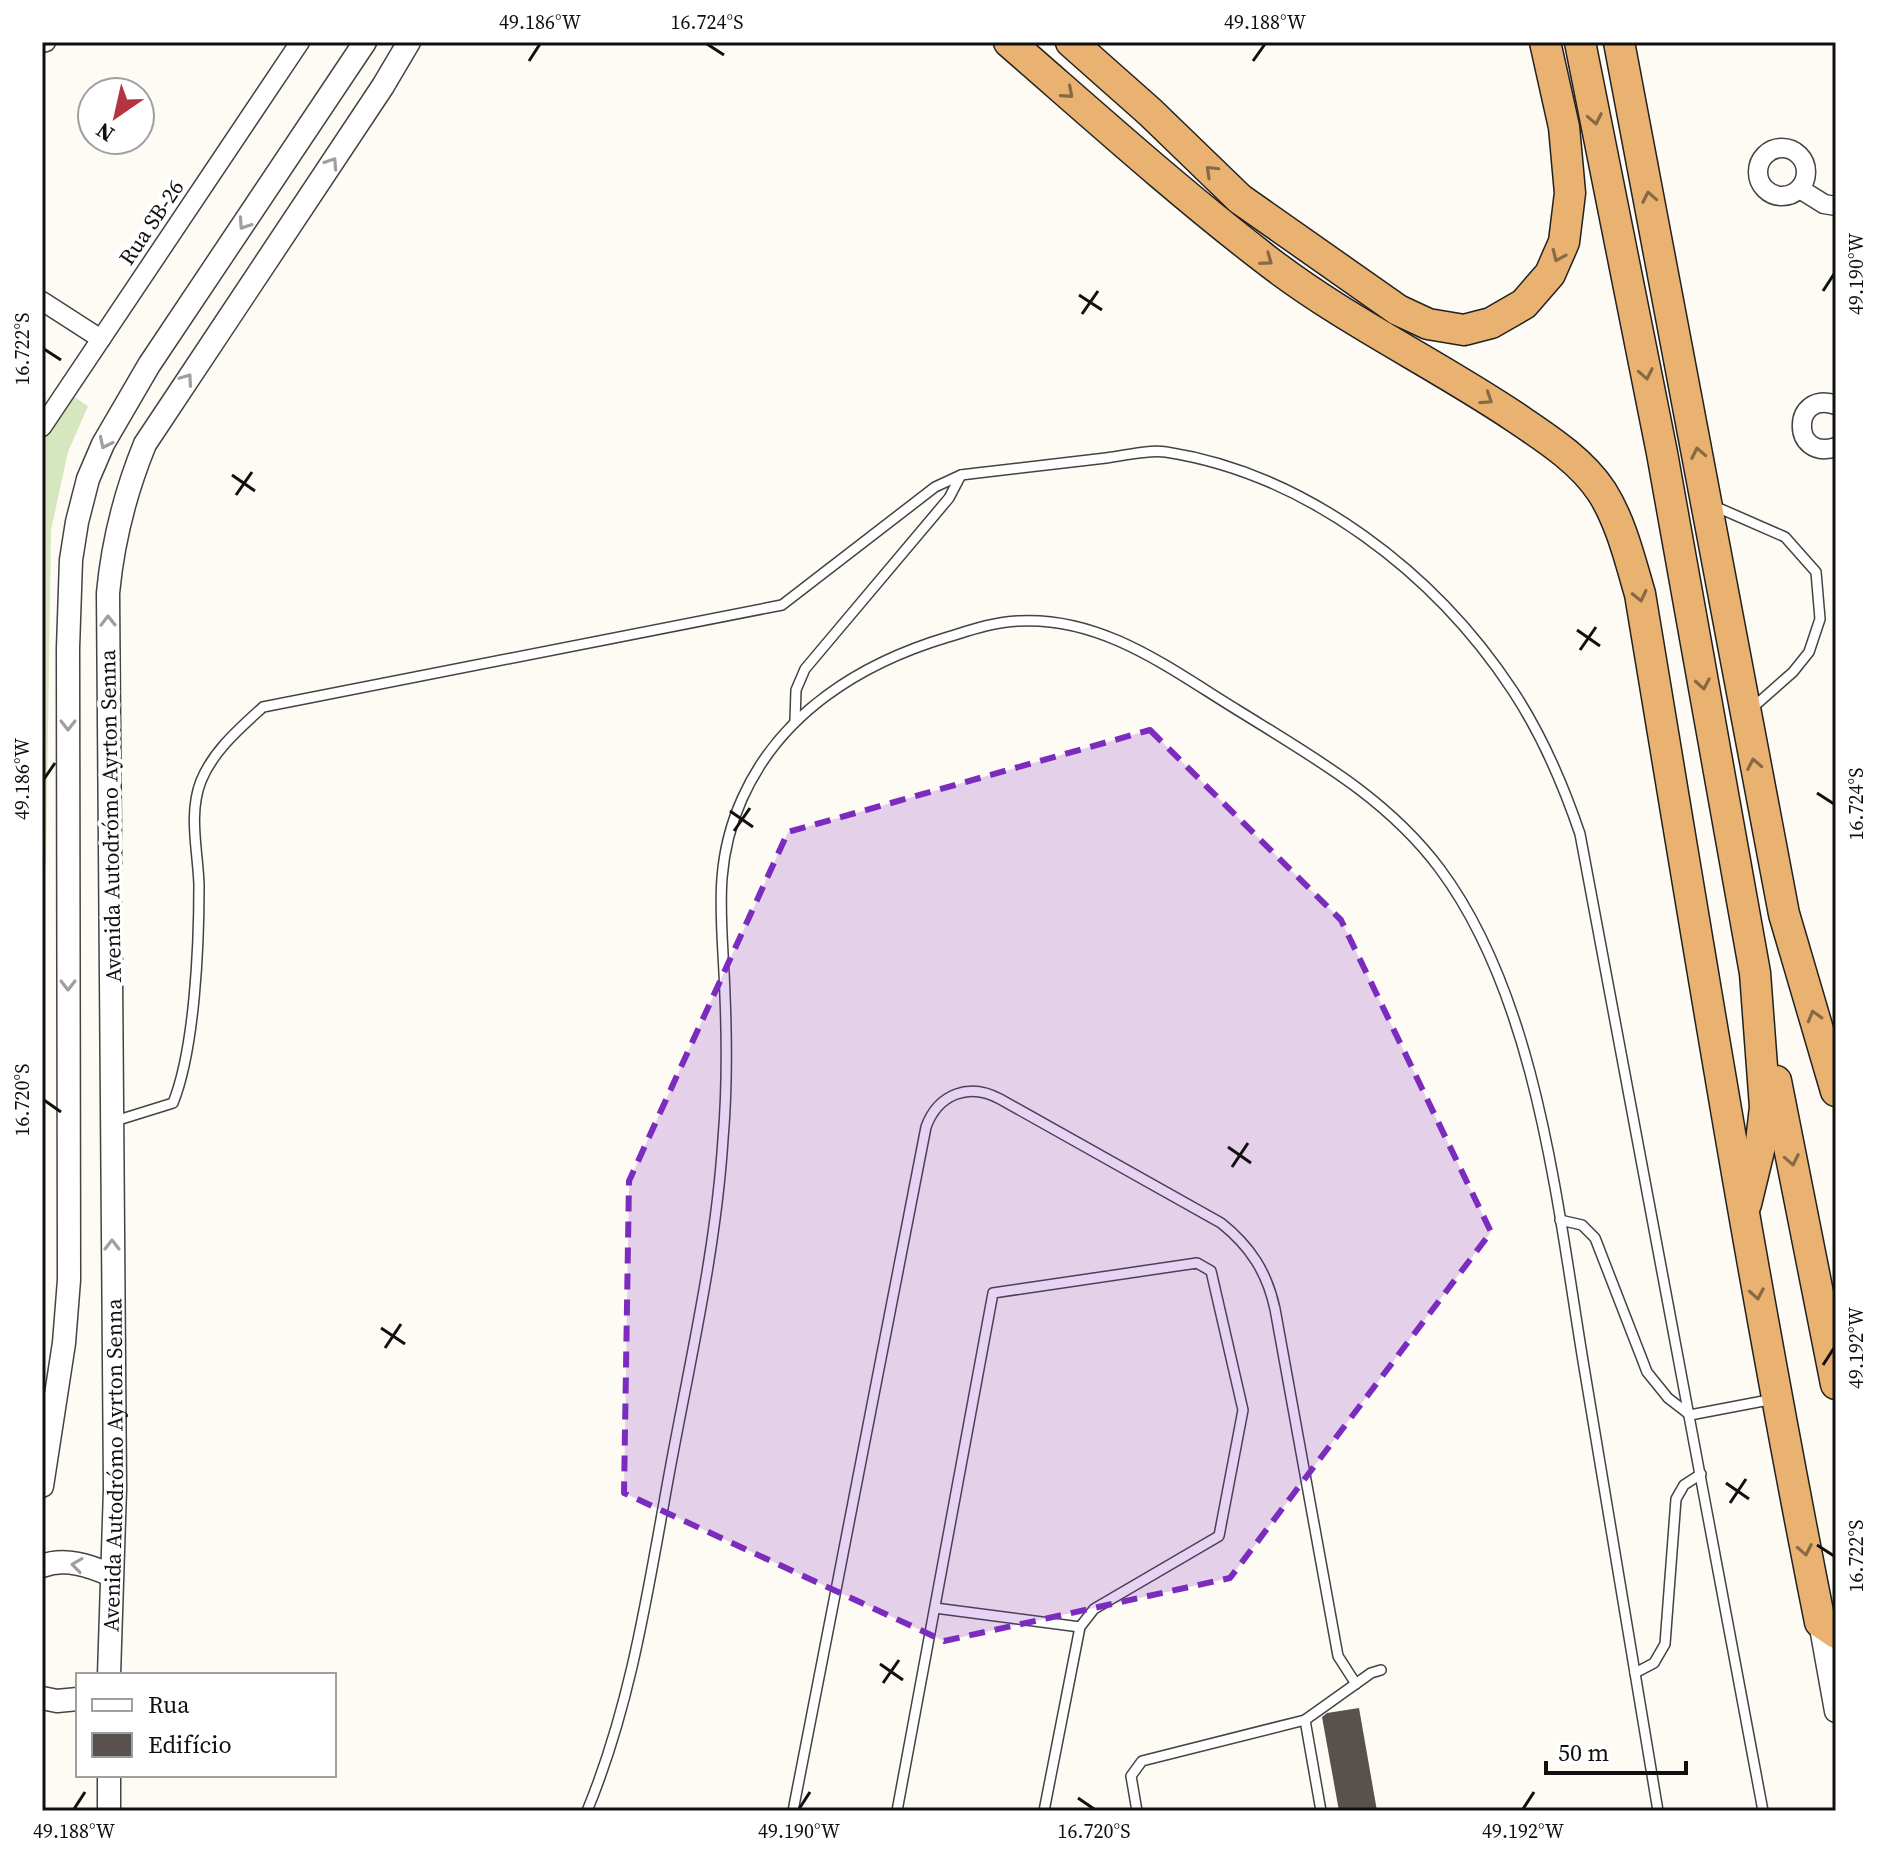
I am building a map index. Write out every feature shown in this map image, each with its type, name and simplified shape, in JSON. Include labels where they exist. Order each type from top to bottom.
[{"type":"highway","points":[[1009,42],[1265,260],[1361,324],[1481,394],[1564,450],[1601,491],[1624,540],[1640,594],[1742,1217],[1775,1399],[1828,1628]]},
{"type":"highway","points":[[1071,42],[1150,112],[1240,199],[1398,310],[1428,324],[1464,330],[1491,323],[1524,304],[1550,274],[1564,242],[1570,193],[1564,127],[1545,42]]},
{"type":"highway","points":[[1580,42],[1662,453],[1755,973],[1836,1384]]},
{"type":"highway","points":[[1619,42],[1784,914],[1836,1091]]},
{"type":"highway","points":[[1742,1217],[1761,1142],[1765,1107],[1755,973]]},
{"type":"street","name":"Avenida Autodrómo Ayrton Senna","points":[[42,1486],[64,1343],[69,1280],[68,648],[71,560],[77,522],[88,479],[121,412],[365,42]]},
{"type":"street","name":"Avenida Autodrómo Ayrton Senna","points":[[109,1673],[115,1489],[108,593],[112,551],[120,514],[145,444],[409,42]]},
{"type":"street","name":"Rua SB-26","points":[[42,427],[300,43]]},
{"type":"street","points":[[1800,189],[1824,204],[1836,206]]},
{"type":"street","points":[[42,301],[101,339]]},
{"type":"street","points":[[1836,405],[1825,402],[1810,407],[1801,428],[1807,442],[1813,446],[1820,449],[1836,447]]},
{"type":"street","points":[[42,1566],[69,1563],[90,1566],[111,1575]]},
{"type":"street","points":[[1828,1628],[1836,1711]]},
{"type":"street","points":[[42,1698],[57,1701],[76,1699]]},
{"type":"street","points":[[109,1777],[109,1811]]},
{"type":"lane","points":[[112,1122],[173,1103],[182,1081],[194,991],[199,884],[196,805],[201,780],[224,746],[263,707],[782,605],[935,487],[961,475],[1163,451],[1232,469],[1297,496],[1328,513],[1386,553],[1441,602],[1492,661],[1534,726],[1565,791],[1580,834],[1763,1811]]},
{"type":"lane","points":[[795,721],[796,690],[805,669],[949,498],[961,475]]},
{"type":"lane","points":[[1706,503],[1785,537],[1816,572],[1820,619],[1809,652],[1793,672],[1745,715]]},
{"type":"lane","points":[[587,1811],[613,1745],[633,1670],[716,1220],[726,1078],[726,1000],[719,893],[721,868],[733,820],[765,757],[812,705],[902,651],[996,623],[1044,621],[1093,630],[1139,649],[1352,782],[1396,819],[1434,861],[1472,917],[1500,978],[1535,1094],[1560,1220],[1658,1811]]},
{"type":"lane","points":[[793,1811],[926,1127],[941,1102],[959,1092],[980,1091],[1014,1107],[1221,1223],[1256,1260],[1265,1275],[1275,1309],[1338,1656],[1356,1684]]},
{"type":"lane","points":[[1560,1220],[1582,1225],[1595,1238],[1647,1372],[1668,1398],[1690,1415],[1775,1399]]},
{"type":"lane","points":[[897,1811],[993,1293],[1197,1263],[1211,1271],[1243,1410],[1219,1536],[1094,1609],[1080,1627],[1044,1811]]},
{"type":"lane","points":[[1635,1673],[1654,1663],[1665,1644],[1676,1499],[1684,1485],[1701,1474]]},
{"type":"lane","points":[[935,1608],[1080,1627]]},
{"type":"lane","points":[[1137,1811],[1131,1776],[1142,1761],[1305,1720],[1371,1673],[1381,1670]]},
{"type":"lane","points":[[1305,1720],[1321,1811]]},
{"type":"highlighted area","points":[[1150,730],[1341,920],[1491,1232],[1230,1578],[944,1641],[624,1493],[629,1181],[788,832]]},
{"type":"green space","points":[[71,395],[88,406],[68,452],[51,530],[46,865],[42,864],[42,439]]},
{"type":"building","points":[[1359,1708],[1377,1811],[1339,1811],[1322,1717],[1327,1713]]}]
